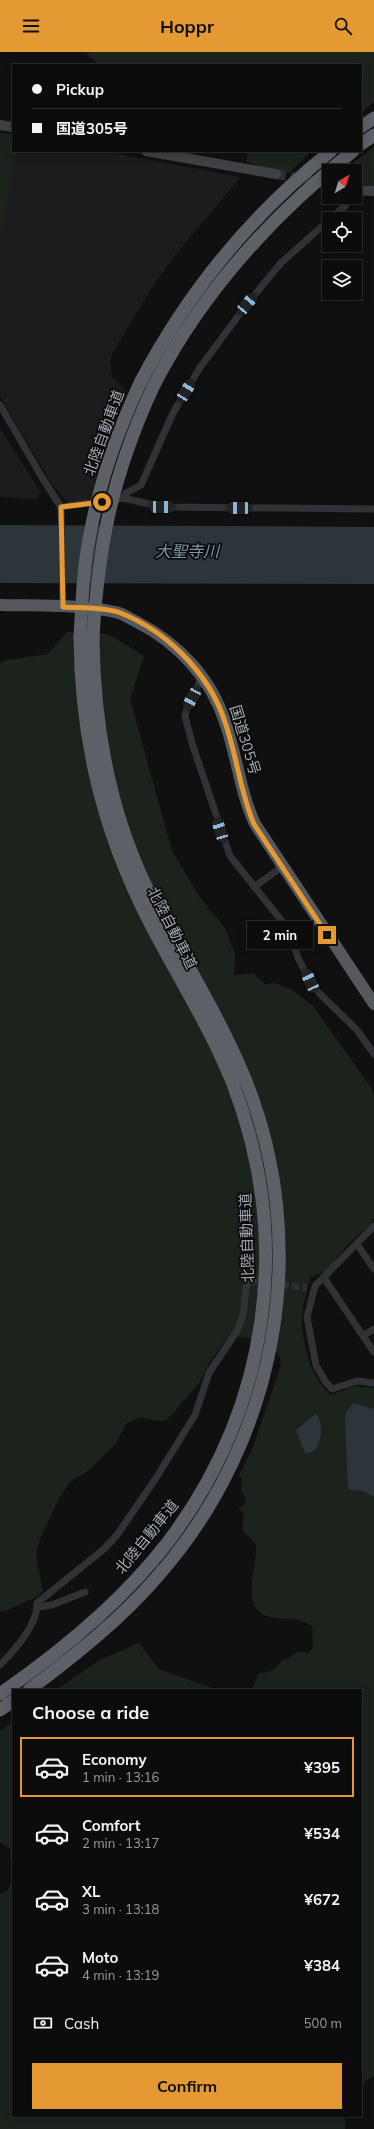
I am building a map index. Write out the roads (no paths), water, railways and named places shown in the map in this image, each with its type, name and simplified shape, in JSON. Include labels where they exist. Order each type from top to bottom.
[{"type":"highway","points":[[362,126],[374,118]]},
{"type":"highway","points":[[362,143],[374,135]]},
{"type":"highway","name":"北陸自動車道","points":[[0,1694],[48,1659],[100,1615],[146,1568],[185,1518],[217,1464],[239,1412],[256,1354],[265,1294],[266,1266],[264,1209],[249,1134],[232,1081],[199,1013],[131,884],[105,815],[88,746],[83,712],[80,637],[85,566],[96,507],[113,446],[141,381],[173,324],[213,269],[263,213],[330,152]]},
{"type":"highway","name":"北陸自動車道","points":[[30,1689],[81,1649],[134,1601],[178,1552],[214,1498],[241,1446],[253,1417],[270,1356],[279,1295],[280,1239],[278,1210],[266,1143],[256,1108],[227,1039],[157,909],[129,845],[108,776],[101,742],[94,682],[93,639],[98,570],[108,514],[126,452],[153,387],[184,332],[203,304],[246,250],[299,196],[352,152]]},
{"type":"highway","name":"国道305号","points":[[0,605],[63,603],[117,612],[134,620],[164,638],[183,655],[201,675],[220,707],[250,815],[262,837],[374,1004]]},
{"type":"highway","points":[[0,1710],[12,1702]]},
{"type":"main road","points":[[0,125],[12,127]]},
{"type":"main road","points":[[152,152],[276,174]]},
{"type":"main road","points":[[362,192],[374,191]]},
{"type":"street","points":[[338,212],[346,204]]},
{"type":"street","points":[[123,498],[126,493],[142,485],[173,413],[199,369],[247,304],[281,263],[322,225]]},
{"type":"street","points":[[0,405],[61,507],[63,603]]},
{"type":"street","points":[[61,507],[123,498],[162,507],[374,509]]},
{"type":"street","points":[[201,675],[199,683],[187,707],[185,716],[192,743],[230,856],[289,930],[298,958],[310,981],[319,993],[357,1030],[374,1054]]},
{"type":"street","points":[[254,887],[282,866]]},
{"type":"street","points":[[374,1226],[324,1278],[310,1289],[307,1317],[316,1365],[324,1381],[332,1389],[357,1381],[374,1383]]},
{"type":"street","points":[[357,1244],[374,1269]]},
{"type":"street","points":[[324,1278],[374,1352]]},
{"type":"street","points":[[0,1665],[31,1626],[38,1614],[37,1603],[104,1549],[117,1535],[156,1478],[195,1415],[209,1373],[237,1331],[244,1312],[246,1286],[249,1282],[254,1281]]},
{"type":"street","points":[[364,1336],[374,1329]]},
{"type":"street","points":[[37,1607],[52,1605],[85,1592]]},
{"type":"water","name":"大聖寺川","points":[[0,525],[374,527],[374,584],[0,583]]},
{"type":"water","points":[[353,1403],[374,1409],[374,1497],[364,1491],[350,1490],[348,1485],[345,1419],[346,1412]]},
{"type":"water","points":[[316,1414],[319,1418],[320,1424],[320,1438],[315,1449],[311,1453],[305,1453],[296,1430]]},
{"type":"tunnel","points":[[276,174],[322,183]]},
{"type":"tunnel","points":[[261,1282],[307,1288]]}]
